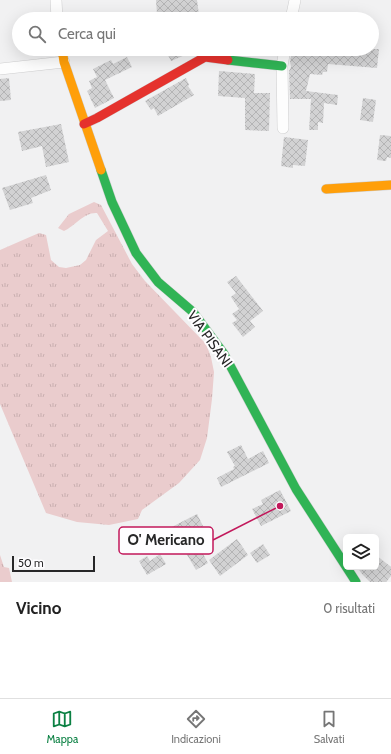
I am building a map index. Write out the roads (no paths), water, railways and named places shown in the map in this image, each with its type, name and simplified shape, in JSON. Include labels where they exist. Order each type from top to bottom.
[{"type":"street","points":[[56,0],[57,12]]},
{"type":"street","points":[[292,12],[295,0]]},
{"type":"street","name":"VIA PISANI","points":[[63,56],[84,124],[112,202],[136,253],[158,282],[193,312],[224,354],[296,489],[356,582]]},
{"type":"street","points":[[283,128],[282,66],[284,56]]},
{"type":"street","points":[[84,124],[205,58],[282,66]]},
{"type":"street","points":[[0,69],[64,62]]},
{"type":"street","points":[[326,189],[391,185]]},
{"type":"place","name":"O' Mericano","points":[[280,506]]}]
